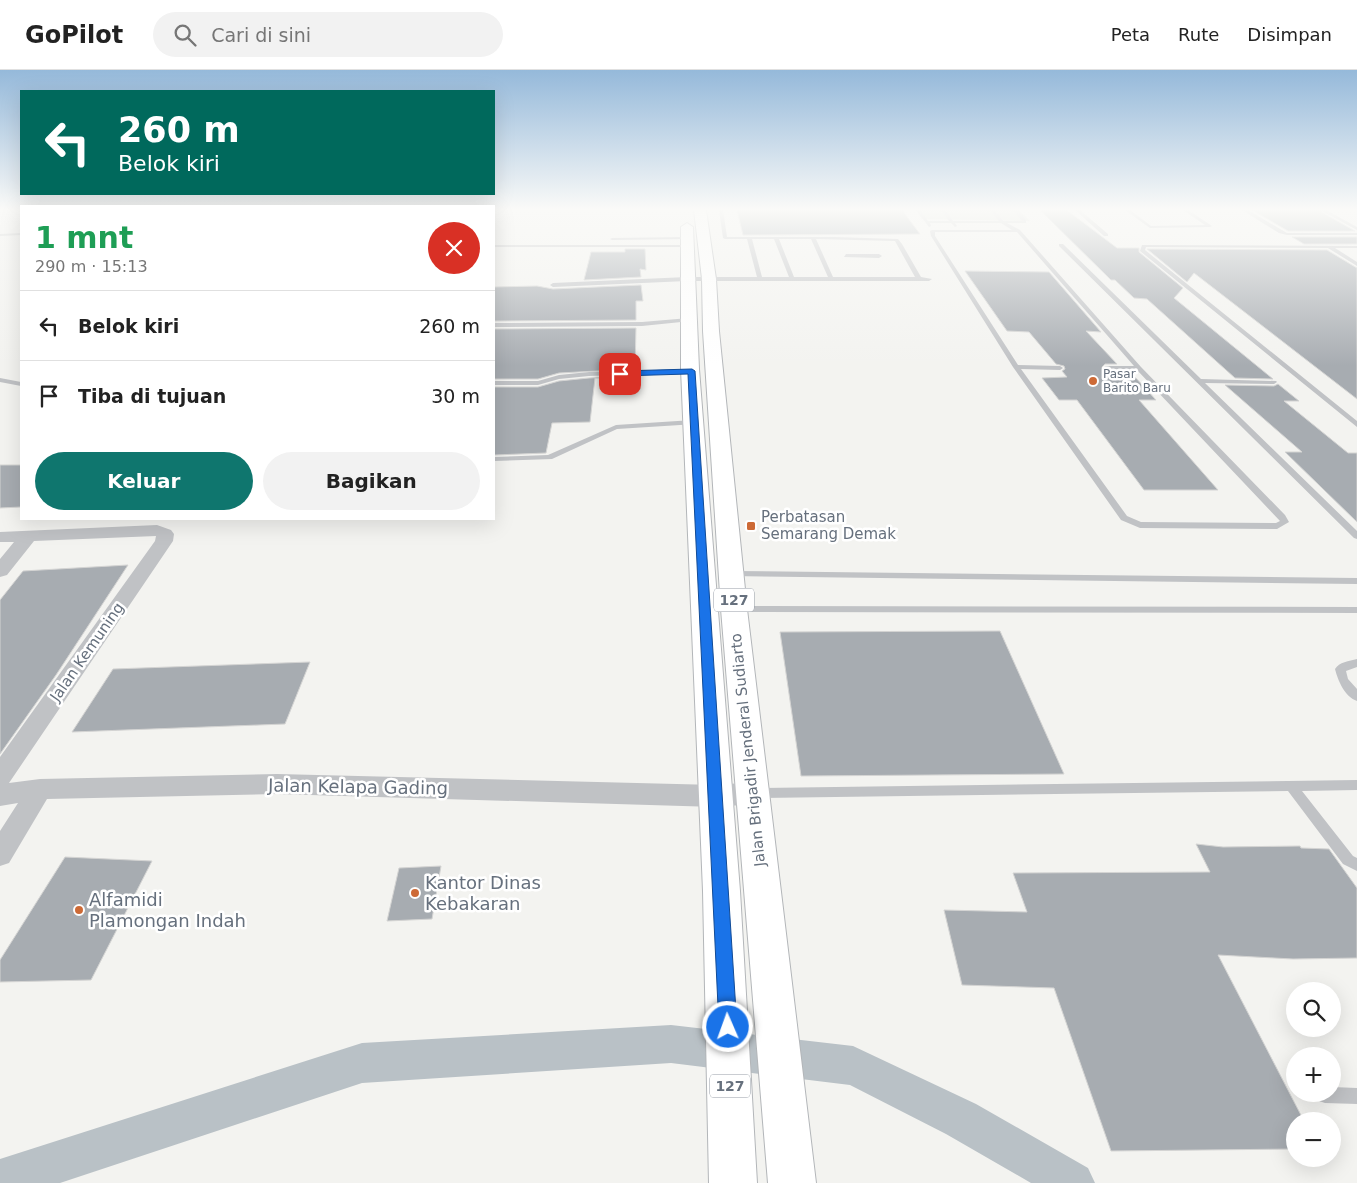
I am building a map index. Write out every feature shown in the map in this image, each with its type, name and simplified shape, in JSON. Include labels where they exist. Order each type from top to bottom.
[{"type":"main road","name":"Jalan Brigadir Jenderal Sudiarto","points":[[693,262],[711,331],[734,609],[792,1183]]},
{"type":"main road","name":"Jalan Brigadir Jenderal Sudiarto","points":[[698,262],[698,279],[689,320],[693,422],[726,988],[733,1183]]},
{"type":"street","name":"Jalan Kemuning","points":[[0,776],[164,541],[165,534],[157,530],[28,537]]},
{"type":"street","points":[[0,538],[28,537]]},
{"type":"street","points":[[0,571],[28,537]]},
{"type":"street","name":"Jalan Kelapa Gading","points":[[0,795],[40,789],[276,784],[716,796],[754,793]]},
{"type":"street","points":[[0,854],[40,789]]},
{"type":"lane","points":[[755,262],[760,279]]},
{"type":"lane","points":[[785,262],[792,279]]},
{"type":"lane","points":[[824,262],[831,279]]},
{"type":"lane","points":[[910,262],[919,279]]},
{"type":"lane","points":[[949,262],[1016,367],[1124,518],[1130,523],[1140,525],[1277,526],[1285,522],[1139,368],[1045,262]]},
{"type":"lane","points":[[1078,262],[1357,536]]},
{"type":"lane","points":[[1157,262],[1357,425]]},
{"type":"lane","points":[[553,285],[698,279],[929,279]]},
{"type":"lane","points":[[495,325],[642,324],[689,320]]},
{"type":"lane","points":[[1016,367],[1060,368]]},
{"type":"lane","points":[[1106,368],[1139,368]]},
{"type":"lane","points":[[495,383],[538,382],[559,377],[589,374],[692,371]]},
{"type":"lane","points":[[0,380],[20,384]]},
{"type":"lane","points":[[1200,381],[1274,382]]},
{"type":"lane","points":[[495,459],[549,457],[616,428],[693,422]]},
{"type":"lane","points":[[732,574],[1357,581]]},
{"type":"lane","points":[[734,609],[1357,610]]},
{"type":"lane","points":[[1357,663],[1340,669],[1343,680],[1357,697]]},
{"type":"lane","points":[[754,793],[1357,785]]},
{"type":"lane","points":[[1292,786],[1348,860],[1357,865]]},
{"type":"lane","points":[[1341,1096],[1357,1096]]},
{"type":"building","points":[[589,262],[646,262],[646,270],[640,269],[641,277],[584,280]]},
{"type":"building","points":[[1093,262],[1151,262],[1183,288],[1174,298],[1273,379],[1235,378],[1147,299],[1134,298],[1115,280],[1111,280]]},
{"type":"building","points":[[1163,262],[1347,262],[1357,268],[1357,399],[1194,273],[1187,282]]},
{"type":"building","points":[[965,271],[1049,272],[1101,332],[1086,331],[1117,364],[1105,364],[1102,367],[1103,370],[1124,371],[1129,377],[1135,377],[1156,400],[1139,400],[1218,490],[1144,490],[1077,400],[1059,400],[1042,378],[1067,377],[1062,371],[1065,369],[1064,366],[1056,364],[1029,332],[1007,331]]},
{"type":"building","points":[[641,285],[643,301],[636,301],[636,320],[495,321],[495,287],[537,286],[553,289]]},
{"type":"building","points":[[636,328],[635,369],[559,373],[538,379],[495,379],[495,329]]},
{"type":"building","points":[[634,376],[633,378],[595,378],[590,422],[552,423],[546,453],[495,455],[495,387],[538,387],[559,381],[589,378]]},
{"type":"building","points":[[1278,384],[1299,401],[1284,401],[1348,453],[1357,453],[1357,522],[1285,452],[1302,452],[1225,385],[1274,386]]},
{"type":"building","points":[[0,465],[20,465],[20,507],[0,508]]},
{"type":"building","points":[[128,565],[56,675],[0,754],[0,600],[23,571]]},
{"type":"building","points":[[1000,631],[1064,774],[801,776],[780,632]]},
{"type":"building","points":[[310,662],[285,724],[72,732],[113,669]]},
{"type":"building","points":[[1196,844],[1223,847],[1300,846],[1301,848],[1329,849],[1357,888],[1357,958],[1293,959],[1218,955],[1286,1086],[1286,1102],[1294,1102],[1299,1112],[1286,1112],[1286,1149],[1111,1151],[1054,988],[962,985],[944,910],[1027,912],[1013,873],[1210,872]]},
{"type":"building","name":"Alfamidi Plamongan Indah","points":[[65,857],[152,861],[91,980],[0,982],[0,960]]},
{"type":"building","name":"Kantor Dinas Kebakaran","points":[[441,866],[432,919],[387,921],[399,868]]},
{"type":"waterway","points":[[0,1181],[362,1063],[671,1044],[853,1066],[961,1119],[1073,1183]]},
{"type":"place","name":"Pasar Barito Baru","points":[[1093,381]]},
{"type":"place","name":"Perbatasan Semarang Demak","points":[[751,526]]},
{"type":"place","name":"Kantor Dinas Kebakaran","points":[[415,893]]},
{"type":"place","name":"Alfamidi Plamongan Indah","points":[[79,910]]},
{"type":"route","points":[[620,374],[692,371],[693,422],[728,1027]]}]
